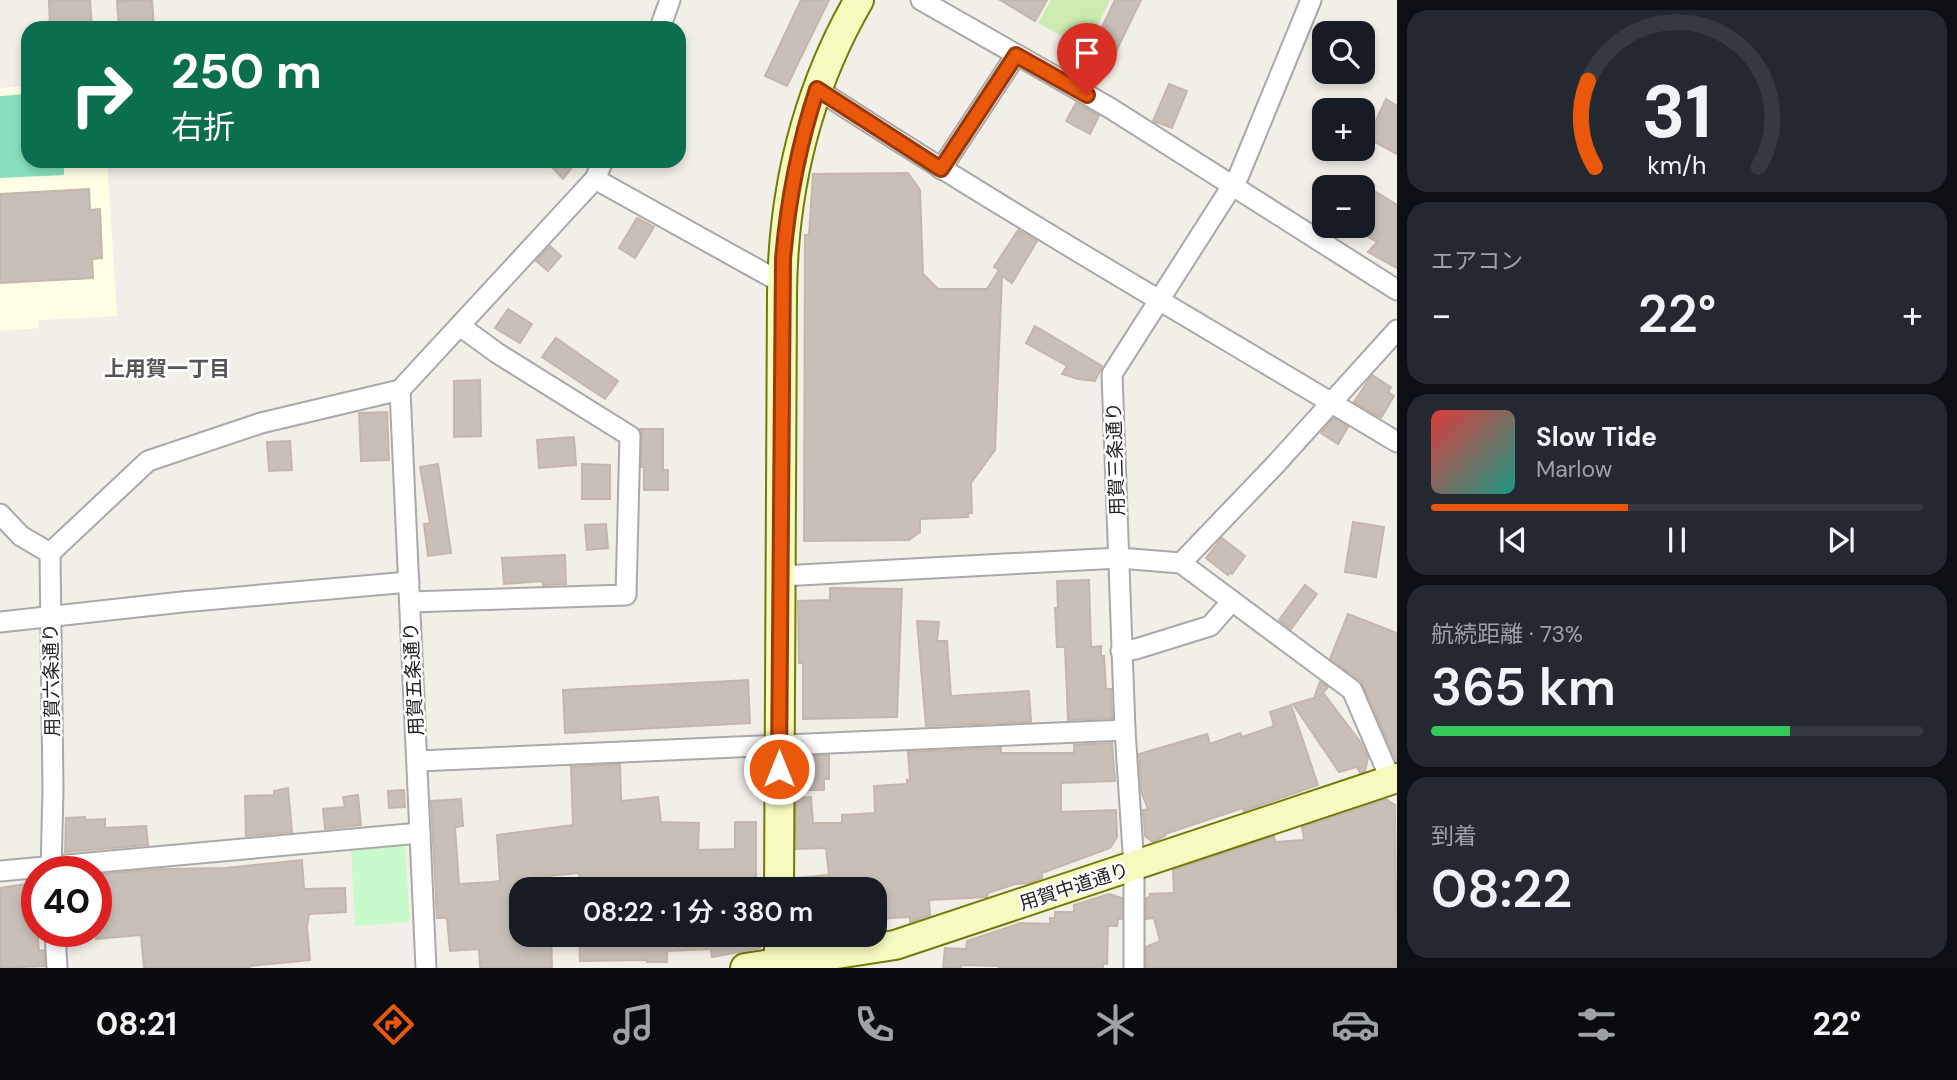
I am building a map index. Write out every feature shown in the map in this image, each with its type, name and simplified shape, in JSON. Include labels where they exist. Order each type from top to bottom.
[{"type":"street","points":[[662,21],[670,0]]},
{"type":"street","points":[[779,877],[782,283],[785,234],[792,185],[817,89],[838,39],[859,0]]},
{"type":"street","points":[[921,0],[1110,108],[1397,290]]},
{"type":"street","name":"用賀三条通り","points":[[1133,968],[1135,867],[1121,651],[1112,373],[1239,175],[1311,0]]},
{"type":"street","points":[[941,169],[1016,55]]},
{"type":"street","points":[[817,89],[1050,237],[1397,442]]},
{"type":"street","points":[[0,514],[21,536],[50,553],[148,461],[261,423],[400,390],[599,170],[782,283]]},
{"type":"street","points":[[0,622],[183,601],[409,592],[626,595],[631,436],[497,353],[460,326]]},
{"type":"street","points":[[1181,563],[1275,466],[1397,330]]},
{"type":"street","name":"用賀五条通り","points":[[400,390],[426,968]]},
{"type":"street","name":"用賀六条通り","points":[[50,553],[51,856]]},
{"type":"street","points":[[781,576],[1119,558],[1181,563],[1352,690],[1394,779]]},
{"type":"street","points":[[1121,651],[1136,649],[1210,626],[1232,601]]},
{"type":"street","points":[[418,761],[1125,730]]},
{"type":"street","name":"用賀中道通り","points":[[745,968],[779,965],[895,945],[1394,779]]},
{"type":"street","points":[[112,863],[420,833]]},
{"type":"street","points":[[0,872],[21,871]]},
{"type":"street","points":[[56,947],[57,968]]},
{"type":"street","points":[[779,947],[779,965]]},
{"type":"shaded area","points":[[21,86],[21,168],[107,168],[117,316],[38,320],[38,328],[0,331],[0,88]]},
{"type":"green space","points":[[1051,0],[1110,0],[1086,49],[1038,23]]},
{"type":"green space","points":[[21,94],[21,168],[64,168],[64,175],[0,178],[0,96]]},
{"type":"green space","points":[[405,846],[410,922],[355,926],[351,849]]},
{"type":"building","points":[[49,0],[90,0],[92,21],[50,21]]},
{"type":"building","points":[[152,0],[154,21],[118,21],[117,1]]},
{"type":"building","points":[[801,0],[829,0],[787,86],[765,76]]},
{"type":"building","points":[[1000,0],[1047,0],[1035,21]]},
{"type":"building","points":[[1115,0],[1141,0],[1110,64],[1089,54]]},
{"type":"building","points":[[1169,84],[1187,91],[1172,128],[1153,121]]},
{"type":"building","points":[[1386,99],[1397,106],[1397,154],[1375,142],[1375,123]]},
{"type":"building","points":[[1076,103],[1099,116],[1090,134],[1066,121]]},
{"type":"building","points":[[553,168],[572,168],[563,179]]},
{"type":"building","points":[[908,173],[920,190],[923,274],[938,289],[987,289],[999,270],[994,267],[1018,230],[1037,241],[1012,283],[1002,276],[995,450],[971,483],[972,513],[968,513],[968,517],[920,519],[920,532],[909,540],[804,541],[805,235],[809,235],[813,174]]},
{"type":"building","points":[[89,189],[90,210],[100,209],[102,258],[92,259],[93,278],[0,283],[0,194]]},
{"type":"building","points":[[1375,191],[1397,205],[1397,268],[1368,252],[1377,242],[1370,238],[1375,238]]},
{"type":"building","points":[[637,218],[654,227],[635,258],[619,248]]},
{"type":"building","points":[[550,246],[561,256],[548,271],[536,261]]},
{"type":"building","points":[[508,309],[532,324],[520,343],[495,328]]},
{"type":"building","points":[[1035,326],[1102,366],[1095,381],[1062,374],[1067,366],[1026,343]]},
{"type":"building","points":[[556,338],[618,381],[605,399],[542,357]]},
{"type":"building","points":[[1372,375],[1391,387],[1388,392],[1394,396],[1381,418],[1354,402]]},
{"type":"building","points":[[480,380],[481,436],[454,437],[454,381]]},
{"type":"building","points":[[387,412],[389,460],[361,461],[359,413]]},
{"type":"building","points":[[1334,418],[1348,427],[1338,444],[1321,433]]},
{"type":"building","points":[[640,429],[663,429],[663,470],[668,470],[668,490],[644,490]]},
{"type":"building","points":[[574,437],[576,465],[539,468],[537,440]]},
{"type":"building","points":[[290,441],[292,470],[269,471],[267,442]]},
{"type":"building","points":[[438,464],[451,553],[428,556],[424,524],[430,523],[420,467]]},
{"type":"building","points":[[582,464],[610,465],[610,499],[582,499]]},
{"type":"building","points":[[1353,522],[1384,527],[1376,577],[1345,572]]},
{"type":"building","points":[[606,524],[608,548],[587,550],[585,525]]},
{"type":"building","points":[[1222,538],[1245,556],[1232,574],[1230,572],[1228,575],[1206,558]]},
{"type":"building","points":[[565,555],[566,584],[543,585],[542,581],[504,584],[502,558]]},
{"type":"building","points":[[1089,580],[1091,647],[1101,646],[1101,656],[1104,656],[1106,689],[1111,689],[1112,718],[1068,720],[1065,647],[1057,647],[1057,581]]},
{"type":"building","points":[[1305,585],[1317,594],[1291,629],[1279,620]]},
{"type":"building","points":[[830,588],[902,589],[897,717],[803,719],[803,663],[799,663],[798,601],[830,600]]},
{"type":"building","points":[[1348,614],[1397,633],[1397,762],[1361,681],[1330,659]]},
{"type":"building","points":[[917,621],[939,622],[937,641],[947,641],[951,696],[1029,691],[1031,722],[926,726]]},
{"type":"building","points":[[748,680],[750,723],[565,733],[563,690]]},
{"type":"building","points":[[1320,682],[1328,687],[1321,695],[1324,694],[1361,743],[1368,758],[1365,771],[1360,773],[1357,767],[1339,772],[1293,704],[1314,698]]},
{"type":"building","points":[[1291,705],[1318,785],[1244,811],[1243,808],[1165,834],[1153,842],[1145,836],[1143,810],[1148,809],[1141,791],[1139,754],[1207,734],[1210,744],[1240,733],[1242,737],[1274,726],[1270,712]]},
{"type":"building","points":[[1112,743],[1115,781],[1061,783],[1061,812],[1116,810],[1117,837],[1110,848],[1042,873],[1042,878],[1029,883],[1015,884],[988,893],[987,897],[929,900],[930,915],[910,922],[910,917],[887,918],[887,877],[807,877],[829,875],[826,848],[796,849],[796,798],[811,797],[813,823],[842,823],[842,815],[875,813],[874,786],[907,784],[910,779],[908,752],[1001,748],[1001,753],[1074,753],[1074,745]]},
{"type":"building","points":[[829,755],[829,779],[824,779],[824,790],[801,790],[801,765],[805,765],[806,756]]},
{"type":"building","points":[[620,764],[621,801],[658,797],[661,822],[699,823],[698,850],[735,849],[735,822],[756,822],[756,877],[579,877],[579,873],[548,877],[509,877],[509,947],[551,947],[552,968],[480,968],[479,949],[450,951],[447,918],[437,918],[431,801],[461,799],[463,826],[455,827],[459,884],[500,881],[497,835],[573,825],[571,767]]},
{"type":"building","points":[[288,788],[292,832],[246,836],[245,796],[274,795],[274,791]]},
{"type":"building","points":[[404,790],[405,807],[389,808],[388,791]]},
{"type":"building","points":[[358,795],[361,825],[325,829],[323,809],[345,807],[343,797]]},
{"type":"building","points":[[1386,799],[1395,805],[1397,968],[1146,968],[1146,947],[1160,941],[1154,918],[1146,919],[1146,898],[1150,897],[1150,894],[1174,893],[1173,870],[1274,836],[1275,842],[1304,840],[1302,827]]},
{"type":"building","points":[[85,817],[85,820],[105,819],[105,828],[146,826],[148,845],[65,852],[66,818]]},
{"type":"building","points":[[302,860],[304,889],[345,888],[346,912],[309,914],[307,927],[310,960],[250,968],[144,968],[141,935],[112,938],[112,873],[225,868]]},
{"type":"building","points":[[21,885],[21,947],[39,947],[39,951],[44,950],[45,966],[0,968],[0,888]]},
{"type":"building","points":[[1109,894],[1122,898],[1122,919],[1118,919],[1117,926],[1108,926],[1107,964],[1103,964],[1103,968],[999,968],[961,965],[961,968],[943,968],[945,948],[966,949],[967,941],[1021,923],[1050,924],[1050,918],[1055,918],[1055,912],[1074,912],[1074,905]]},
{"type":"building","points":[[579,947],[760,948],[712,957],[711,949],[667,951],[667,962],[580,961]]},
{"type":"district","name":"上用賀一丁目","points":[[167,369]]},
{"type":"route","points":[[779,769],[783,259],[797,160],[817,89],[941,169],[1016,55],[1087,95]]}]
